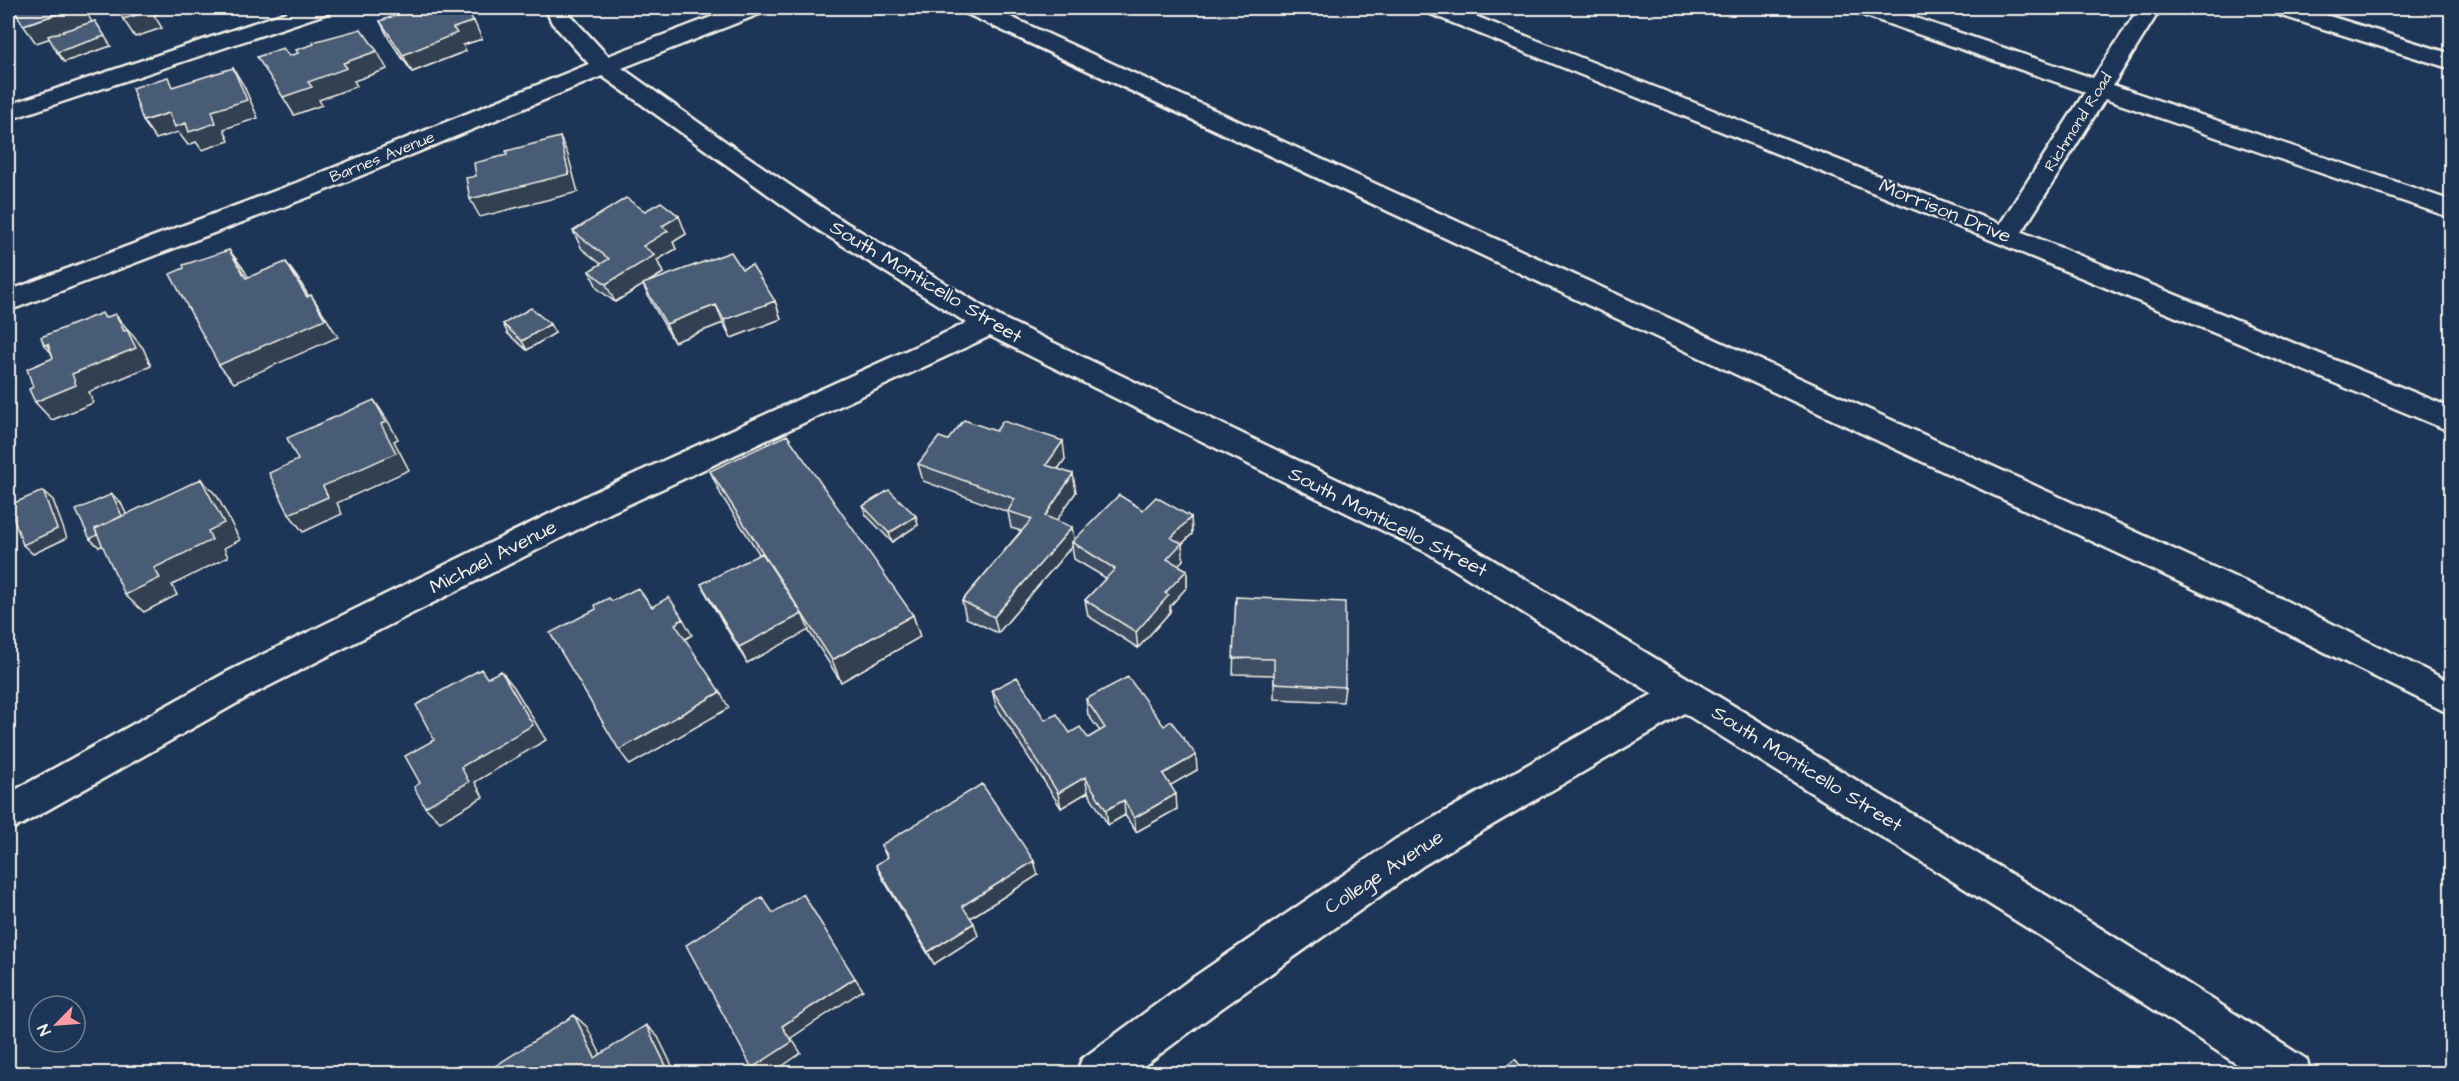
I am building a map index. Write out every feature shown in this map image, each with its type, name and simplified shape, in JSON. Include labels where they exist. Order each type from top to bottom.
[{"type":"street","points":[[8,113],[320,8]]},
{"type":"street","name":"South Monticello Street","points":[[556,8],[560,18],[604,66],[717,148],[825,222],[990,324],[1440,544],[2086,942],[2291,1074]]},
{"type":"street","name":"Barnes Avenue","points":[[8,301],[305,189],[604,66],[754,8]]},
{"type":"street","points":[[973,8],[2253,601],[2451,700]]},
{"type":"street","name":"Morrison Drive","points":[[1436,8],[2006,236],[2451,421]]},
{"type":"street","points":[[1866,8],[2451,210]]},
{"type":"street","name":"Richmond Road","points":[[2006,236],[2150,8]]},
{"type":"street","points":[[2281,8],[2451,62]]},
{"type":"street","name":"Michael Avenue","points":[[8,813],[240,683],[601,503],[990,324]]},
{"type":"street","name":"College Avenue","points":[[1097,1074],[1203,996],[1410,852],[1685,694]]},
{"type":"building","points":[[13,8],[77,8],[23,25]]},
{"type":"building","points":[[117,8],[148,8],[150,11],[123,19]]},
{"type":"building","points":[[416,8],[463,8],[474,21],[453,28],[457,33],[403,55],[380,21]]},
{"type":"building","points":[[95,21],[105,36],[57,52],[48,36]]},
{"type":"building","points":[[361,29],[377,51],[343,63],[347,68],[308,82],[312,87],[283,97],[257,57],[283,48],[289,56],[298,53],[296,50],[314,44],[313,42]]},
{"type":"building","points":[[233,68],[247,100],[212,111],[216,123],[189,132],[186,123],[175,127],[169,113],[143,121],[132,88],[168,77],[172,87]]},
{"type":"building","points":[[560,137],[569,174],[470,199],[466,178],[476,176],[474,163],[507,155],[506,151]]},
{"type":"building","points":[[626,198],[645,211],[661,202],[679,216],[662,226],[668,231],[643,246],[655,255],[606,284],[589,271],[609,259],[573,231]]},
{"type":"building","points":[[229,250],[246,278],[286,262],[307,297],[311,295],[325,319],[219,365],[170,274],[184,268],[183,265]]},
{"type":"building","points":[[731,252],[742,269],[752,265],[775,301],[724,320],[716,305],[666,324],[643,284]]},
{"type":"building","points":[[531,308],[550,324],[522,341],[503,324]]},
{"type":"building","points":[[102,313],[105,318],[115,314],[124,331],[127,330],[136,348],[72,374],[76,385],[35,402],[29,389],[33,387],[27,369],[53,358],[48,344],[44,345],[41,337]]},
{"type":"building","points":[[374,400],[386,422],[381,424],[396,453],[323,486],[328,497],[289,514],[269,473],[298,460],[287,438]]},
{"type":"building","points":[[964,420],[996,431],[1003,421],[1063,441],[1046,465],[1073,474],[1045,516],[1072,527],[994,617],[962,601],[1032,519],[1008,511],[1015,499],[918,464],[939,437],[948,440]]},
{"type":"building","points":[[787,435],[913,615],[832,660],[710,471]]},
{"type":"building","points":[[201,479],[224,523],[208,531],[212,540],[154,568],[160,578],[125,595],[95,529]]},
{"type":"building","points":[[889,490],[916,516],[889,533],[863,506]]},
{"type":"building","points":[[43,491],[57,529],[23,545],[9,505]]},
{"type":"building","points":[[112,494],[122,516],[95,529],[97,535],[90,539],[76,510]]},
{"type":"building","points":[[1119,495],[1143,510],[1156,497],[1191,517],[1171,538],[1182,543],[1167,559],[1187,570],[1165,593],[1169,595],[1136,632],[1085,600],[1115,569],[1072,542]]},
{"type":"building","points":[[762,553],[802,614],[739,647],[701,584]]},
{"type":"building","points":[[638,588],[652,607],[669,597],[683,619],[675,624],[720,692],[619,750],[550,633],[596,609],[595,605],[609,598],[612,601]]},
{"type":"building","points":[[1236,597],[1345,602],[1345,687],[1274,683],[1274,659],[1233,658]]},
{"type":"building","points":[[481,669],[487,678],[501,671],[533,725],[461,767],[469,782],[425,807],[414,787],[420,783],[405,756],[434,740],[416,705]]},
{"type":"building","points":[[1017,677],[1045,720],[1057,714],[1070,733],[1080,727],[1088,738],[1105,728],[1086,699],[1128,677],[1164,726],[1171,721],[1196,755],[1163,774],[1176,794],[1134,818],[1124,800],[1106,810],[1085,777],[1058,793],[992,690]]},
{"type":"building","points":[[982,784],[1034,861],[962,906],[974,923],[928,952],[876,865],[888,857],[881,845]]},
{"type":"building","points":[[803,894],[855,978],[782,1026],[792,1042],[752,1068],[686,945],[762,897],[773,913]]},
{"type":"building","points":[[574,1015],[595,1058],[646,1025],[670,1074],[483,1074]]},
{"type":"building","points":[[1515,1059],[1527,1074],[1497,1074]]}]
